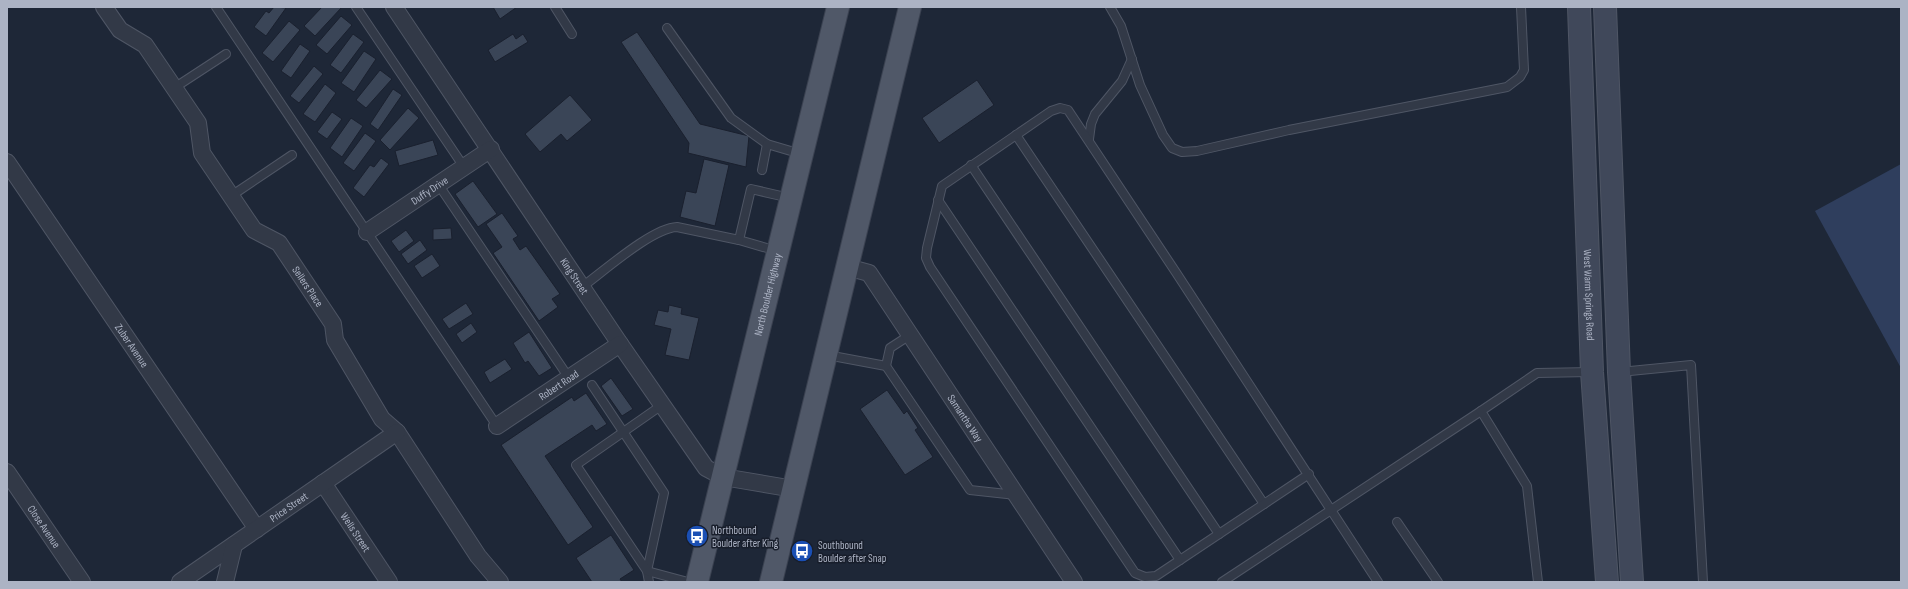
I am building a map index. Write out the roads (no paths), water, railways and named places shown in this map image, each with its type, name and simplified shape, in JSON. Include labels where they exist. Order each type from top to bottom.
[{"type":"main road","name":"North Boulder Highway","points":[[697,582],[838,7]]},
{"type":"main road","points":[[771,582],[910,7]]},
{"type":"main road","name":"West Warm Springs Road","points":[[1579,7],[1592,372],[1607,582]]},
{"type":"main road","points":[[1605,7],[1619,372],[1632,582]]},
{"type":"main road","points":[[1592,372],[1619,372]]},
{"type":"street","name":"Sellers Place","points":[[104,7],[120,30],[145,45],[198,123],[202,153],[254,230],[279,244],[333,324],[335,340],[382,419],[397,432],[478,556],[500,582]]},
{"type":"street","name":"King Street","points":[[394,7],[491,149],[620,344],[706,468],[723,477],[794,489]]},
{"type":"street","name":"Duffy Drive","points":[[367,232],[491,149]]},
{"type":"street","name":"Zuber Avenue","points":[[7,162],[257,529]]},
{"type":"street","name":"Samantha Way","points":[[847,267],[869,273],[1074,582]]},
{"type":"street","name":"Robert Road","points":[[497,426],[620,344]]},
{"type":"street","name":"Price Street","points":[[180,582],[397,432]]},
{"type":"street","name":"Close Avenue","points":[[7,472],[82,582]]},
{"type":"street","name":"Wells Street","points":[[323,483],[389,582]]},
{"type":"street","points":[[225,582],[234,545]]},
{"type":"lane","points":[[216,7],[497,426]]},
{"type":"lane","points":[[356,7],[464,167]]},
{"type":"lane","points":[[555,7],[572,34]]},
{"type":"lane","points":[[1110,7],[1121,26],[1140,85],[1163,135],[1172,148],[1182,152],[1197,151],[1289,130],[1507,87],[1520,77],[1524,70],[1521,7]]},
{"type":"lane","points":[[667,28],[731,118],[768,144],[802,154]]},
{"type":"lane","points":[[174,88],[226,54]]},
{"type":"lane","points":[[1089,139],[1091,124],[1095,114],[1122,81],[1132,59]]},
{"type":"lane","points":[[1309,474],[1156,576],[1145,577],[1135,573],[1127,564],[930,267],[926,258],[927,248],[942,186],[1052,111],[1060,108],[1068,110],[1089,139],[1309,474],[1378,582]]},
{"type":"lane","points":[[1016,135],[1264,504]]},
{"type":"lane","points":[[762,170],[768,144]]},
{"type":"lane","points":[[231,196],[292,155]]},
{"type":"lane","points":[[971,165],[1219,534]]},
{"type":"lane","points":[[438,184],[569,378]]},
{"type":"lane","points":[[739,240],[752,189],[791,199]]},
{"type":"lane","points":[[938,200],[1180,560]]},
{"type":"lane","points":[[582,287],[656,234],[669,227],[677,227],[739,240],[778,252]]},
{"type":"lane","points":[[886,366],[890,348],[910,335]]},
{"type":"lane","points":[[826,355],[886,366],[970,490],[1016,495]]},
{"type":"lane","points":[[1619,372],[1692,365],[1703,582]]},
{"type":"lane","points":[[1222,582],[1332,511],[1537,373],[1592,372]]},
{"type":"lane","points":[[592,385],[664,493],[647,571],[649,582]]},
{"type":"lane","points":[[662,405],[576,465],[647,571],[688,582]]},
{"type":"lane","points":[[1481,411],[1527,486],[1538,582]]},
{"type":"lane","points":[[1397,522],[1438,582]]},
{"type":"water","points":[[1901,164],[1901,368],[1815,211]]},
{"type":"place","name":"Northbound Boulder after King","points":[[697,536]]},
{"type":"place","name":"Southbound Boulder after Snap","points":[[802,551]]}]
